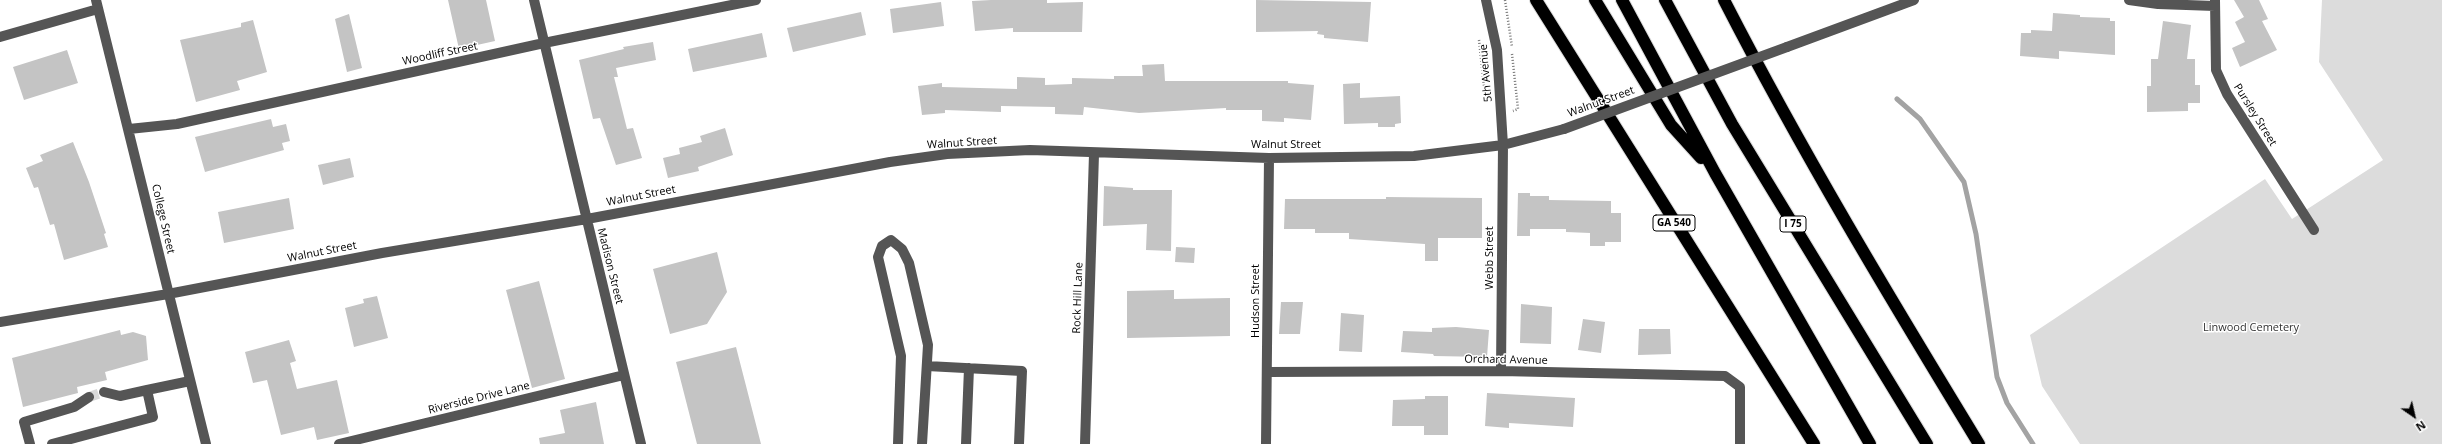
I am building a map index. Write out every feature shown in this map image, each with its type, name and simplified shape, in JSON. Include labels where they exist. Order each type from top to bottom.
[{"type":"highway","name":"GA 540","points":[[1536,0],[1814,444]]},
{"type":"highway","points":[[1595,0],[1671,125],[1715,174]]},
{"type":"highway","points":[[1622,0],[1715,174],[1870,444]]},
{"type":"highway","name":"I 75","points":[[1665,0],[1732,124],[1927,444]]},
{"type":"highway","points":[[1724,0],[1773,95],[1870,266],[1979,444]]},
{"type":"street","name":"Madison Street","points":[[534,0],[641,444]]},
{"type":"street","name":"Woodliff Street","points":[[129,129],[177,124],[544,43],[756,0]]},
{"type":"street","name":"5th Avenue","points":[[1486,0],[1497,50],[1503,145]]},
{"type":"street","name":"Walnut Street","points":[[0,322],[168,294],[382,253],[587,219],[890,162],[947,154],[1030,150],[1094,154],[1269,158],[1414,156],[1503,145],[1564,129],[1914,0]]},
{"type":"street","points":[[2129,0],[2158,4],[2215,3]]},
{"type":"street","name":"Pursley Street","points":[[2215,3],[2216,70],[2227,94],[2314,230]]},
{"type":"street","points":[[0,37],[97,5]]},
{"type":"street","name":"College Street","points":[[97,5],[206,444]]},
{"type":"street","name":"Webb Street","points":[[1501,371],[1503,145]]},
{"type":"street","name":"Rock Hill Lane","points":[[1085,444],[1094,154]]},
{"type":"street","name":"Hudson Street","points":[[1266,444],[1268,372],[1269,158]]},
{"type":"street","points":[[898,444],[901,356],[878,257],[882,246],[891,240],[902,248],[909,262],[928,345],[922,444]]},
{"type":"street","points":[[927,366],[1022,371],[1019,444]]},
{"type":"street","points":[[966,444],[969,368]]},
{"type":"street","name":"Orchard Avenue","points":[[1268,372],[1501,371],[1725,376],[1740,387],[1740,444]]},
{"type":"street","name":"Riverside Drive Lane","points":[[339,444],[624,375]]},
{"type":"street","points":[[104,392],[120,396],[190,381]]},
{"type":"street","points":[[52,444],[153,417],[147,390]]},
{"type":"street","points":[[30,444],[24,422],[74,407],[88,397]]},
{"type":"green space","name":"Linwood Cemetery","points":[[2322,0],[2442,0],[2442,444],[2080,444],[2042,386],[2030,335],[2265,179],[2292,219],[2383,160],[2319,62]]},
{"type":"building","points":[[448,0],[486,0],[495,41],[459,49]]},
{"type":"building","points":[[1047,0],[1047,3],[1083,2],[1082,32],[1013,32],[1013,28],[975,31],[972,1]]},
{"type":"building","points":[[1256,0],[1371,2],[1368,42],[1324,38],[1324,35],[1317,34],[1318,31],[1256,32]]},
{"type":"building","points":[[2234,0],[2259,0],[2268,19],[2262,21],[2277,50],[2240,67],[2232,48],[2245,42],[2235,22],[2244,17]]},
{"type":"building","points":[[941,2],[944,26],[893,33],[890,9]]},
{"type":"building","points":[[861,12],[866,35],[793,52],[787,28]]},
{"type":"building","points":[[2053,13],[2080,15],[2080,17],[2110,18],[2110,21],[2115,21],[2115,55],[2059,51],[2059,59],[2020,56],[2021,33],[2031,33],[2031,30],[2052,31]]},
{"type":"building","points":[[349,14],[362,68],[347,72],[335,19]]},
{"type":"building","points":[[253,20],[267,72],[237,81],[240,90],[196,102],[180,40],[241,27],[241,23]]},
{"type":"building","points":[[2163,21],[2191,25],[2187,59],[2195,59],[2195,85],[2200,85],[2200,103],[2188,103],[2188,111],[2147,112],[2147,86],[2151,86],[2151,59],[2158,59]]},
{"type":"building","points":[[762,33],[767,57],[693,72],[688,49]]},
{"type":"building","points":[[653,42],[656,60],[616,68],[618,77],[614,77],[627,129],[633,128],[642,158],[616,165],[600,118],[593,119],[579,60],[624,49],[623,47]]},
{"type":"building","points":[[67,50],[78,83],[24,100],[13,67]]},
{"type":"building","points":[[1164,64],[1165,81],[1288,81],[1288,83],[1314,85],[1311,120],[1284,118],[1284,122],[1262,121],[1262,110],[1226,110],[1226,108],[1139,113],[1084,107],[1083,115],[1055,114],[1055,107],[1001,106],[1001,112],[945,110],[945,113],[922,115],[918,86],[942,83],[942,87],[1017,89],[1017,77],[1045,78],[1045,85],[1072,84],[1072,78],[1114,79],[1114,76],[1143,76],[1142,65]]},
{"type":"building","points":[[1360,83],[1360,98],[1400,96],[1401,123],[1395,124],[1395,127],[1378,127],[1378,123],[1344,124],[1343,84]]},
{"type":"building","points":[[271,119],[273,127],[286,124],[290,141],[282,143],[284,150],[205,172],[195,137]]},
{"type":"building","points":[[725,128],[733,155],[698,167],[699,171],[668,178],[663,158],[680,154],[679,148],[702,142],[700,136]]},
{"type":"building","points":[[73,142],[89,182],[106,233],[104,234],[108,247],[64,260],[54,224],[50,225],[38,187],[34,188],[26,168],[43,161],[40,155]]},
{"type":"building","points":[[350,158],[354,177],[323,185],[318,165]]},
{"type":"building","points":[[1104,186],[1133,188],[1133,190],[1172,190],[1171,251],[1146,250],[1147,224],[1103,226]]},
{"type":"building","points":[[1518,193],[1530,193],[1530,196],[1549,196],[1549,200],[1611,201],[1611,213],[1621,213],[1621,242],[1605,242],[1605,246],[1590,246],[1590,233],[1566,232],[1566,229],[1530,229],[1530,236],[1517,236]]},
{"type":"building","points":[[1386,197],[1482,198],[1482,238],[1438,238],[1438,261],[1425,261],[1425,244],[1349,239],[1349,233],[1315,233],[1315,229],[1284,229],[1285,199],[1386,199]]},
{"type":"building","points":[[289,198],[294,229],[224,243],[218,212]]},
{"type":"building","points":[[1176,247],[1195,248],[1194,263],[1175,262]]},
{"type":"building","points":[[717,252],[727,292],[707,324],[670,334],[653,269]]},
{"type":"building","points":[[539,281],[565,379],[532,388],[506,290]]},
{"type":"building","points":[[1174,290],[1174,299],[1230,298],[1230,336],[1127,338],[1127,291]]},
{"type":"building","points":[[377,296],[388,338],[354,347],[345,308],[364,303],[363,299]]},
{"type":"building","points":[[1281,302],[1303,302],[1300,334],[1279,334]]},
{"type":"building","points":[[1521,304],[1552,307],[1551,344],[1520,343]]},
{"type":"building","points":[[1341,313],[1364,315],[1362,352],[1339,351]]},
{"type":"building","points":[[1583,319],[1605,322],[1601,353],[1578,350]]},
{"type":"building","points":[[1456,327],[1489,330],[1487,357],[1434,356],[1433,354],[1401,352],[1403,331],[1432,332],[1432,328]]},
{"type":"building","points":[[1639,329],[1670,329],[1671,354],[1638,355]]},
{"type":"building","points":[[120,330],[121,335],[133,332],[146,336],[148,360],[105,372],[107,380],[77,387],[78,393],[23,407],[12,358]]},
{"type":"building","points":[[289,340],[296,361],[290,363],[297,389],[337,380],[349,433],[317,440],[314,427],[281,435],[267,380],[253,383],[245,352]]},
{"type":"building","points":[[736,347],[761,444],[697,444],[676,362]]},
{"type":"building","points":[[1487,393],[1575,398],[1573,427],[1509,423],[1509,428],[1485,426]]},
{"type":"building","points":[[1425,396],[1448,396],[1448,435],[1424,435],[1424,426],[1392,426],[1393,400],[1425,399]]},
{"type":"building","points":[[596,402],[604,444],[540,444],[539,438],[565,433],[560,410]]},
{"type":"waterway","points":[[1897,99],[1920,119],[1964,182],[1976,234],[1997,377],[2007,403],[2033,444]]},
{"type":"tunnel","points":[[89,397],[104,392]]}]
